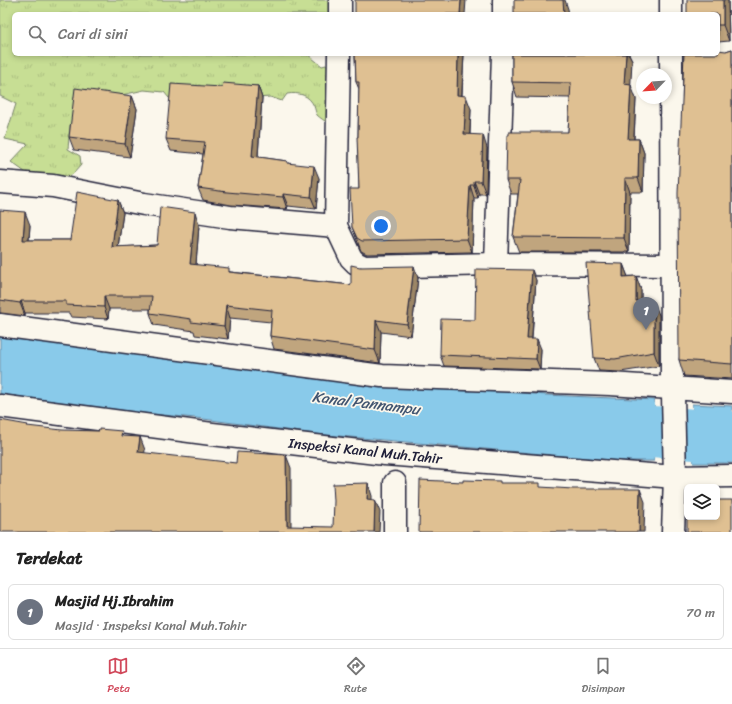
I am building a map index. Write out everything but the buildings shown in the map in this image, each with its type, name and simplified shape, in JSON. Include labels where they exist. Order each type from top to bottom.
[{"type":"street","points":[[340,0],[340,12]]},
{"type":"street","points":[[504,0],[504,12]]},
{"type":"street","points":[[671,0],[671,12]]},
{"type":"street","points":[[339,56],[336,226],[351,258],[356,264],[364,267],[496,264],[672,265]]},
{"type":"street","points":[[496,264],[503,56]]},
{"type":"street","points":[[671,56],[672,392],[674,469],[673,532]]},
{"type":"street","points":[[0,182],[53,186],[144,204],[230,217],[336,226]]},
{"type":"street","points":[[0,325],[382,376],[610,384],[672,392],[732,392]]},
{"type":"street","name":"Inspeksi Kanal Muh.Tahir","points":[[0,406],[212,434],[385,454],[674,469],[732,476]]},
{"type":"street","points":[[395,483],[395,532]]},
{"type":"green space","points":[[0,0],[336,0],[336,12],[12,12],[12,56],[310,56],[322,66],[330,64],[328,123],[317,115],[312,102],[309,99],[296,93],[287,94],[282,101],[270,97],[233,100],[169,98],[164,92],[144,90],[122,95],[90,118],[70,125],[68,149],[80,156],[81,165],[73,174],[55,184],[39,182],[11,162],[28,144],[5,139],[16,104],[0,96]]},
{"type":"water","points":[[0,335],[487,390],[546,395],[655,400],[654,461],[621,461],[316,434],[0,394]]},
{"type":"water","points":[[692,404],[732,406],[732,463],[693,463]]},
{"type":"pier","points":[[655,398],[657,400],[656,461],[654,463]]},
{"type":"pier","points":[[690,402],[692,402],[693,465],[691,463]]},
{"type":"waterway","name":"Kanal Pannampu","points":[[585,427],[732,437]]},
{"type":"place","name":"Masjid Hj.Ibrahim","points":[[646,330]]}]
